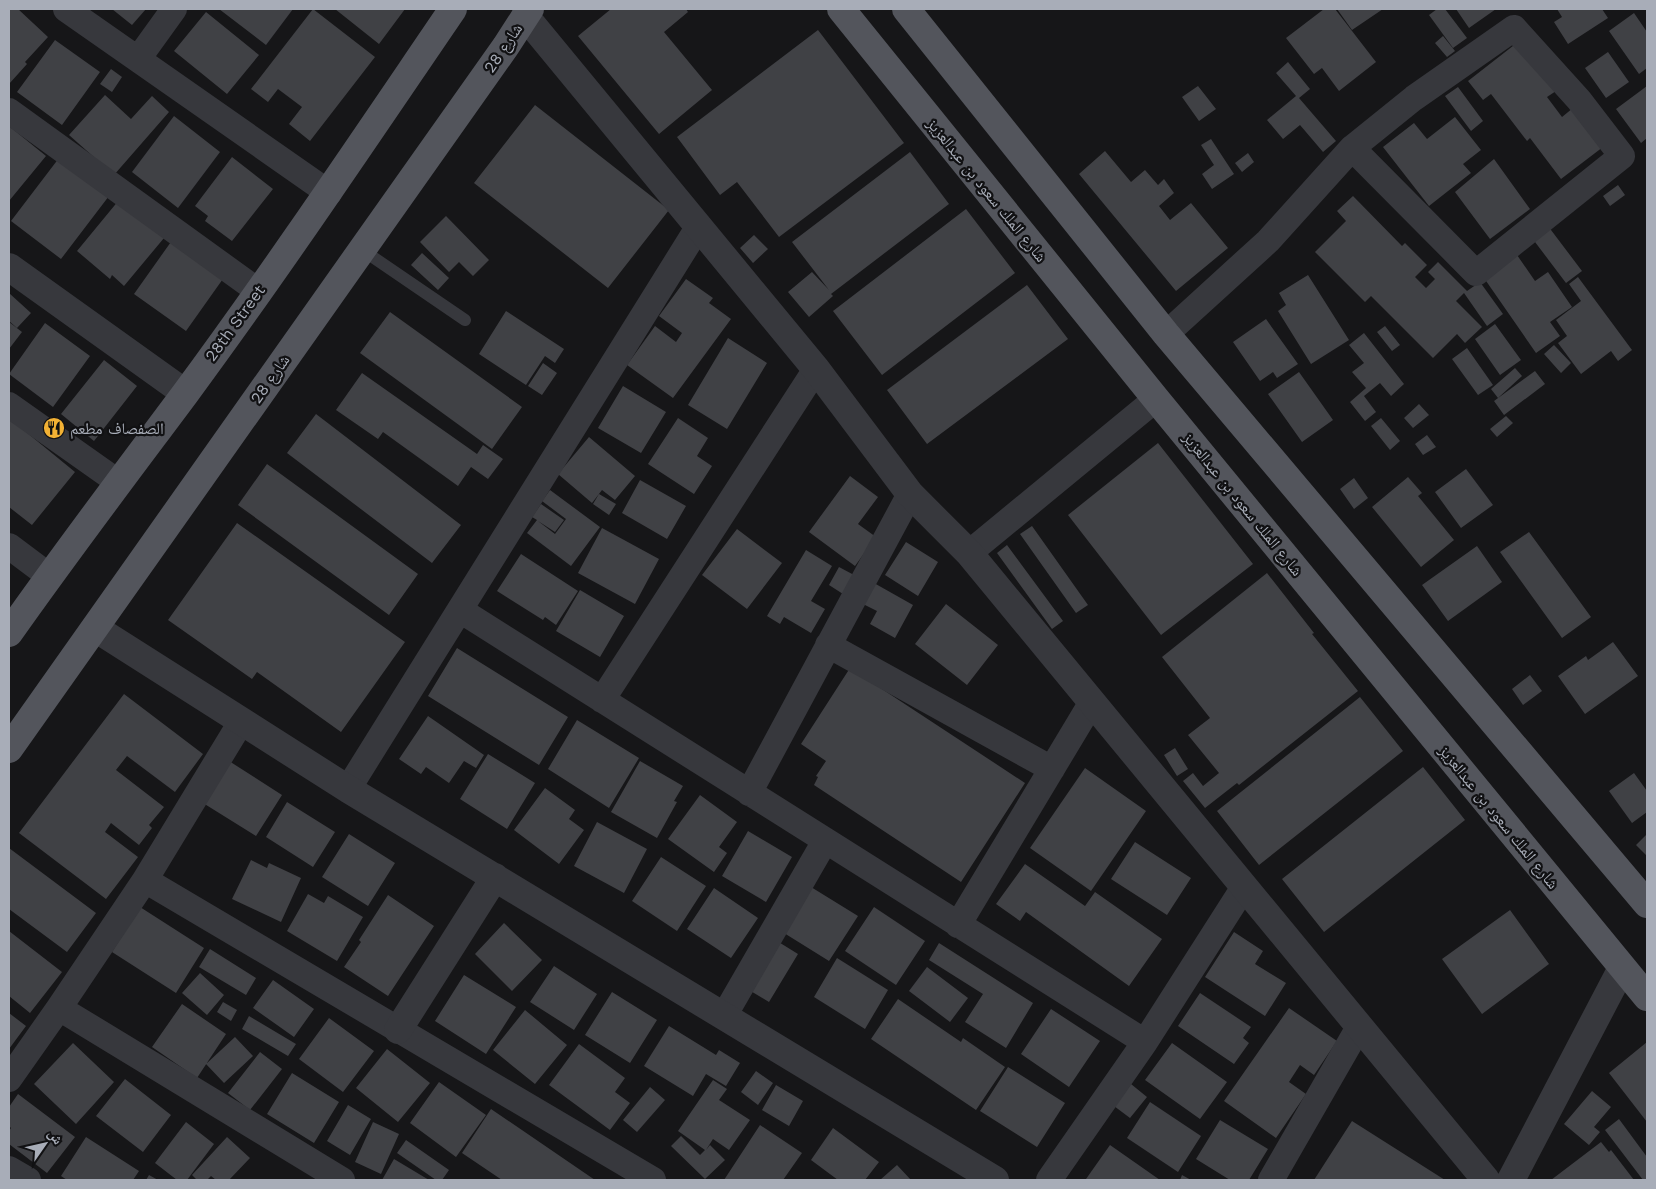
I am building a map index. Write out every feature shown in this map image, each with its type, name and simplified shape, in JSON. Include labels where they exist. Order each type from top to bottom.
[{"type":"main road","name":"28th Street","points":[[9,633],[185,393],[328,193],[453,9]]},
{"type":"main road","name":"شارع الملك سعود بن عبدالعزيز","points":[[841,9],[1156,399],[1647,997]]},
{"type":"main road","points":[[906,9],[1166,334],[1647,904]]},
{"type":"main road","name":"شارع 28","points":[[9,749],[506,46],[520,11]]},
{"type":"street","points":[[66,9],[328,193]]},
{"type":"street","points":[[138,59],[174,9]]},
{"type":"street","points":[[520,11],[816,369],[910,494],[969,553],[1486,1180]]},
{"type":"street","points":[[1166,334],[1268,241],[1352,148],[1414,98],[1514,28],[1580,100],[1622,156],[1476,273],[1352,148]]},
{"type":"street","points":[[9,112],[258,291]]},
{"type":"street","points":[[348,789],[698,226]]},
{"type":"street","points":[[9,267],[185,393]]},
{"type":"street","points":[[602,700],[816,369]]},
{"type":"street","points":[[969,553],[1156,399]]},
{"type":"street","points":[[9,405],[118,482]]},
{"type":"street","points":[[748,792],[910,494]]},
{"type":"street","points":[[9,546],[49,576]]},
{"type":"street","points":[[460,610],[1145,1042]]},
{"type":"street","points":[[95,628],[348,789],[995,1180]]},
{"type":"street","points":[[828,646],[1052,769]]},
{"type":"street","points":[[958,924],[1092,702]]},
{"type":"street","points":[[9,1079],[145,880],[240,722]]},
{"type":"street","points":[[724,1016],[825,840]]},
{"type":"street","points":[[398,1030],[495,878]]},
{"type":"street","points":[[145,880],[644,1178]]},
{"type":"street","points":[[1049,1180],[1145,1042],[1244,887]]},
{"type":"street","points":[[1511,1180],[1622,968]]},
{"type":"street","points":[[59,1008],[342,1180]]},
{"type":"street","points":[[1271,1180],[1359,1027]]},
{"type":"street","points":[[9,1169],[28,1180]]},
{"type":"lane","points":[[361,249],[465,320]]},
{"type":"building","points":[[9,9],[18,9],[48,37],[25,62],[27,64],[9,84]]},
{"type":"building","points":[[112,9],[146,9],[132,25]]},
{"type":"building","points":[[219,9],[293,9],[266,45]]},
{"type":"building","points":[[313,9],[375,57],[310,141],[289,124],[302,107],[278,89],[268,102],[251,89]]},
{"type":"building","points":[[335,9],[405,9],[379,44]]},
{"type":"building","points":[[611,9],[686,9],[688,12],[664,32],[712,90],[659,134],[578,36]]},
{"type":"building","points":[[1324,9],[1335,9],[1376,62],[1339,91],[1322,68],[1314,74],[1286,38]]},
{"type":"building","points":[[1337,9],[1383,9],[1352,30]]},
{"type":"building","points":[[1437,9],[1445,9],[1467,38],[1453,48],[1429,15]]},
{"type":"building","points":[[1456,9],[1496,9],[1469,28]]},
{"type":"building","points":[[1557,9],[1602,9],[1608,18],[1568,44],[1554,22],[1562,17]]},
{"type":"building","points":[[206,12],[259,55],[227,94],[174,51]]},
{"type":"building","points":[[1634,13],[1647,32],[1647,68],[1639,74],[1609,31]]},
{"type":"building","points":[[818,30],[904,143],[779,237],[737,182],[720,195],[677,137]]},
{"type":"building","points":[[1443,36],[1455,51],[1447,57],[1435,43]]},
{"type":"building","points":[[55,40],[100,72],[62,125],[17,92]]},
{"type":"building","points":[[1518,42],[1556,91],[1547,97],[1562,117],[1573,108],[1603,147],[1561,179],[1530,138],[1527,141],[1491,94],[1483,100],[1468,81]]},
{"type":"building","points":[[1608,52],[1629,82],[1606,98],[1585,68]]},
{"type":"building","points":[[1288,62],[1310,89],[1299,98],[1336,141],[1323,152],[1300,125],[1283,139],[1267,120],[1296,96],[1276,73]]},
{"type":"building","points":[[111,69],[122,77],[112,92],[100,84]]},
{"type":"building","points":[[1198,86],[1216,109],[1199,121],[1182,97]]},
{"type":"building","points":[[1647,86],[1647,138],[1641,143],[1616,109]]},
{"type":"building","points":[[1458,87],[1483,121],[1471,131],[1445,96]]},
{"type":"building","points":[[105,95],[131,119],[152,96],[169,112],[114,175],[69,135]]},
{"type":"building","points":[[535,105],[669,210],[608,288],[474,183]]},
{"type":"building","points":[[174,116],[220,152],[178,208],[132,172]]},
{"type":"building","points":[[1455,117],[1481,150],[1463,164],[1471,173],[1429,206],[1383,147],[1414,123],[1427,139]]},
{"type":"building","points":[[9,126],[46,156],[9,201]]},
{"type":"building","points":[[1211,139],[1234,174],[1212,189],[1202,174],[1214,165],[1201,145]]},
{"type":"building","points":[[1105,151],[1131,182],[1145,170],[1158,185],[1164,179],[1174,193],[1159,206],[1170,220],[1191,203],[1228,248],[1176,291],[1079,174]]},
{"type":"building","points":[[910,152],[949,204],[831,294],[833,296],[809,317],[788,292],[812,272],[829,290],[792,242]]},
{"type":"building","points":[[1248,153],[1254,162],[1242,172],[1235,163]]},
{"type":"building","points":[[232,157],[273,189],[232,241],[205,221],[208,216],[195,206]]},
{"type":"building","points":[[59,158],[109,196],[61,259],[11,221]]},
{"type":"building","points":[[1494,159],[1530,209],[1490,239],[1455,192]]},
{"type":"building","points":[[1618,185],[1625,195],[1610,206],[1603,196]]},
{"type":"building","points":[[1353,196],[1402,246],[1405,243],[1427,265],[1415,277],[1426,288],[1435,279],[1428,272],[1438,262],[1467,291],[1480,282],[1503,314],[1487,326],[1464,293],[1456,301],[1482,327],[1465,343],[1457,334],[1433,358],[1371,296],[1365,302],[1315,252],[1346,221],[1337,211]]},
{"type":"building","points":[[119,200],[164,238],[124,286],[112,275],[110,279],[77,251]]},
{"type":"building","points":[[966,209],[1015,273],[882,375],[833,311]]},
{"type":"building","points":[[446,216],[489,260],[473,276],[459,262],[449,272],[420,242]]},
{"type":"building","points":[[1548,226],[1582,271],[1566,283],[1532,238]]},
{"type":"building","points":[[754,235],[768,249],[753,263],[740,248]]},
{"type":"building","points":[[173,239],[225,276],[186,331],[134,294]]},
{"type":"building","points":[[422,253],[449,278],[438,290],[411,265]]},
{"type":"building","points":[[1517,255],[1535,281],[1548,272],[1572,307],[1550,322],[1560,336],[1536,353],[1484,278]]},
{"type":"building","points":[[1308,275],[1349,340],[1311,364],[1278,311],[1286,305],[1279,293]]},
{"type":"building","points":[[1578,277],[1632,350],[1618,361],[1611,351],[1581,374],[1558,343],[1567,336],[1556,320],[1581,301],[1569,284]]},
{"type":"building","points":[[686,279],[713,298],[709,303],[731,319],[673,398],[627,365],[655,326],[676,342],[682,333],[659,316]]},
{"type":"building","points":[[1027,285],[1068,339],[927,444],[887,390]]},
{"type":"building","points":[[9,293],[31,313],[17,328],[9,321]]},
{"type":"building","points":[[506,311],[564,349],[555,363],[545,356],[526,385],[479,354]]},
{"type":"building","points":[[390,312],[522,407],[492,449],[360,353]]},
{"type":"building","points":[[1266,319],[1298,364],[1277,378],[1273,372],[1260,381],[1233,342]]},
{"type":"building","points":[[9,322],[22,332],[9,349]]},
{"type":"building","points":[[45,323],[90,356],[53,407],[9,374]]},
{"type":"building","points":[[1495,324],[1521,360],[1500,375],[1475,339]]},
{"type":"building","points":[[1385,326],[1400,345],[1392,351],[1377,332]]},
{"type":"building","points":[[1364,333],[1404,384],[1391,396],[1380,383],[1364,396],[1376,412],[1365,421],[1350,402],[1366,388],[1352,372],[1364,363],[1349,345]]},
{"type":"building","points":[[728,338],[767,363],[727,429],[688,405]]},
{"type":"building","points":[[1554,345],[1571,363],[1561,373],[1544,354]]},
{"type":"building","points":[[1467,348],[1493,385],[1478,395],[1452,359]]},
{"type":"building","points":[[104,360],[137,386],[94,441],[61,414]]},
{"type":"building","points":[[543,363],[557,373],[542,395],[528,386]]},
{"type":"building","points":[[1515,368],[1522,376],[1498,398],[1491,389]]},
{"type":"building","points":[[1535,371],[1545,384],[1504,415],[1494,401]]},
{"type":"building","points":[[1299,372],[1333,420],[1302,442],[1268,394]]},
{"type":"building","points":[[362,373],[477,454],[483,445],[503,459],[488,479],[471,467],[458,486],[383,432],[378,439],[336,410]]},
{"type":"building","points":[[623,386],[666,412],[641,453],[598,428]]},
{"type":"building","points":[[1419,404],[1429,415],[1413,428],[1404,418]]},
{"type":"building","points":[[316,414],[461,525],[432,563],[287,453]]},
{"type":"building","points":[[1506,416],[1513,423],[1497,437],[1490,429]]},
{"type":"building","points":[[9,418],[75,472],[32,525],[9,507]]},
{"type":"building","points":[[678,418],[708,438],[697,456],[712,466],[694,494],[648,464]]},
{"type":"building","points":[[1381,418],[1400,441],[1390,450],[1371,426]]},
{"type":"building","points":[[1427,435],[1436,447],[1423,455],[1415,444]]},
{"type":"building","points":[[589,437],[635,476],[615,500],[602,490],[592,503],[558,474]]},
{"type":"building","points":[[1158,443],[1253,564],[1161,635],[1068,515]]},
{"type":"building","points":[[267,464],[418,574],[389,615],[238,505]]},
{"type":"building","points":[[1466,469],[1493,505],[1461,528],[1435,492]]},
{"type":"building","points":[[850,476],[878,497],[858,524],[876,537],[855,566],[809,532]]},
{"type":"building","points":[[1408,477],[1422,493],[1418,496],[1454,540],[1421,567],[1372,507]]},
{"type":"building","points":[[1354,478],[1368,498],[1354,509],[1340,489]]},
{"type":"building","points":[[640,480],[686,506],[667,539],[622,513]]},
{"type":"building","points":[[550,490],[600,527],[571,566],[527,533],[537,520],[532,517],[541,504],[564,520],[555,532],[538,521],[555,534],[566,519],[542,501]]},
{"type":"building","points":[[599,494],[616,504],[609,515],[593,504]]},
{"type":"building","points":[[237,523],[405,642],[341,732],[257,672],[252,679],[168,620]]},
{"type":"building","points":[[1032,526],[1088,605],[1076,613],[1020,534]]},
{"type":"building","points":[[602,528],[659,559],[635,604],[578,573]]},
{"type":"building","points":[[737,529],[782,563],[747,609],[702,575]]},
{"type":"building","points":[[1529,532],[1591,617],[1562,638],[1500,552]]},
{"type":"building","points":[[906,542],[938,562],[918,596],[885,575]]},
{"type":"building","points":[[1007,545],[1063,621],[1052,629],[997,553]]},
{"type":"building","points":[[1477,546],[1502,582],[1448,621],[1422,585]]},
{"type":"building","points":[[806,550],[832,566],[811,601],[825,609],[811,633],[784,617],[780,624],[767,616]]},
{"type":"building","points":[[521,554],[578,591],[556,625],[545,617],[543,620],[497,591]]},
{"type":"building","points":[[839,567],[854,575],[843,594],[829,585]]},
{"type":"building","points":[[1267,573],[1314,633],[1312,634],[1358,691],[1239,785],[1237,783],[1205,808],[1183,781],[1193,773],[1203,786],[1219,773],[1188,735],[1210,718],[1162,657]]},
{"type":"building","points":[[874,583],[913,605],[895,638],[870,624],[877,611],[863,604]]},
{"type":"building","points":[[580,590],[624,616],[600,657],[556,631]]},
{"type":"building","points":[[946,604],[998,645],[967,685],[915,644]]},
{"type":"building","points":[[1613,642],[1638,676],[1585,714],[1558,676],[1586,656],[1588,660]]},
{"type":"building","points":[[457,648],[568,717],[539,765],[428,696]]},
{"type":"building","points":[[850,668],[1025,783],[961,882],[814,785],[818,777],[816,776],[826,761],[801,744]]},
{"type":"building","points":[[1530,675],[1542,691],[1523,705],[1512,689]]},
{"type":"building","points":[[124,694],[203,754],[175,792],[127,756],[116,770],[164,807],[149,825],[152,828],[139,845],[111,823],[105,832],[138,857],[106,899],[19,833]]},
{"type":"building","points":[[1360,697],[1403,751],[1259,865],[1217,811]]},
{"type":"building","points":[[428,716],[484,755],[476,768],[464,761],[449,783],[426,767],[421,774],[399,759]]},
{"type":"building","points":[[577,720],[639,758],[609,808],[548,769]]},
{"type":"building","points":[[1175,748],[1188,769],[1177,776],[1164,755]]},
{"type":"building","points":[[488,754],[535,783],[507,829],[460,799]]},
{"type":"building","points":[[229,761],[282,795],[256,836],[203,803]]},
{"type":"building","points":[[640,761],[683,786],[674,801],[677,802],[657,838],[611,812]]},
{"type":"building","points":[[1423,767],[1465,820],[1324,932],[1282,879]]},
{"type":"building","points":[[1085,768],[1146,811],[1091,891],[1030,848]]},
{"type":"building","points":[[1634,773],[1647,791],[1647,812],[1632,823],[1609,791]]},
{"type":"building","points":[[545,788],[575,810],[569,819],[584,830],[559,864],[514,830]]},
{"type":"building","points":[[700,795],[737,822],[719,847],[727,853],[714,872],[668,839]]},
{"type":"building","points":[[287,802],[335,832],[313,867],[266,837]]},
{"type":"building","points":[[597,822],[647,849],[624,893],[574,866]]},
{"type":"building","points":[[748,831],[792,857],[766,902],[722,876]]},
{"type":"building","points":[[349,834],[395,863],[368,906],[322,877]]},
{"type":"building","points":[[1647,834],[1647,854],[1646,855],[1636,845]]},
{"type":"building","points":[[1135,842],[1191,878],[1167,915],[1111,879]]},
{"type":"building","points":[[9,848],[96,913],[67,952],[9,909]]},
{"type":"building","points":[[661,857],[706,886],[677,931],[632,901]]},
{"type":"building","points":[[251,860],[267,868],[269,863],[301,878],[281,922],[232,899]]},
{"type":"building","points":[[1025,864],[1085,906],[1095,892],[1162,939],[1129,986],[1026,912],[1020,921],[996,904]]},
{"type":"building","points":[[811,887],[858,916],[829,961],[784,933]]},
{"type":"building","points":[[714,888],[758,918],[731,958],[687,929]]},
{"type":"building","points":[[308,894],[324,903],[328,896],[363,917],[337,961],[287,931]]},
{"type":"building","points":[[388,895],[434,926],[388,996],[344,967]]},
{"type":"building","points":[[140,907],[204,948],[176,993],[112,952]]},
{"type":"building","points":[[874,907],[925,941],[896,985],[845,951]]},
{"type":"building","points":[[1510,910],[1549,964],[1482,1014],[1442,959]]},
{"type":"building","points":[[504,923],[542,960],[512,991],[475,954]]},
{"type":"building","points":[[9,931],[62,972],[30,1013],[9,996]]},
{"type":"building","points":[[1234,932],[1263,951],[1255,964],[1286,983],[1265,1016],[1205,977]]},
{"type":"building","points":[[777,941],[798,954],[769,1002],[749,990]]},
{"type":"building","points":[[939,943],[1033,1003],[1006,1048],[965,1022],[983,994],[929,960]]},
{"type":"building","points":[[210,949],[256,978],[246,995],[199,967]]},
{"type":"building","points":[[837,958],[888,990],[865,1029],[814,997]]},
{"type":"building","points":[[554,966],[597,994],[574,1030],[530,1002]]},
{"type":"building","points":[[927,967],[968,998],[950,1022],[909,991]]},
{"type":"building","points":[[200,973],[224,995],[207,1015],[182,993]]},
{"type":"building","points":[[464,975],[516,1007],[486,1054],[435,1021]]},
{"type":"building","points":[[273,980],[314,1009],[294,1037],[253,1008]]},
{"type":"building","points":[[612,992],[657,1020],[630,1063],[585,1035]]},
{"type":"building","points":[[1200,993],[1251,1027],[1243,1038],[1249,1043],[1234,1064],[1178,1026]]},
{"type":"building","points":[[898,999],[961,1042],[963,1038],[1005,1067],[976,1110],[871,1039]]},
{"type":"building","points":[[223,1002],[237,1010],[231,1021],[217,1012]]},
{"type":"building","points":[[182,1004],[226,1034],[197,1078],[152,1047]]},
{"type":"building","points":[[1289,1008],[1337,1041],[1314,1075],[1300,1065],[1289,1082],[1306,1094],[1276,1138],[1224,1101]]},
{"type":"building","points":[[1051,1009],[1100,1041],[1069,1087],[1021,1054]]},
{"type":"building","points":[[525,1010],[567,1045],[535,1084],[493,1050]]},
{"type":"building","points":[[9,1013],[26,1026],[9,1049]]},
{"type":"building","points":[[249,1016],[296,1044],[288,1056],[242,1029]]},
{"type":"building","points":[[329,1018],[374,1051],[343,1092],[299,1059]]},
{"type":"building","points":[[669,1026],[716,1055],[719,1050],[740,1063],[726,1086],[706,1074],[693,1096],[644,1066]]},
{"type":"building","points":[[235,1037],[253,1056],[224,1083],[206,1064]]},
{"type":"building","points":[[1647,1042],[1647,1122],[1609,1073]]},
{"type":"building","points":[[73,1043],[114,1082],[76,1124],[34,1084]]},
{"type":"building","points":[[1172,1043],[1227,1082],[1200,1119],[1145,1080]]},
{"type":"building","points":[[579,1044],[625,1078],[615,1092],[630,1103],[610,1130],[549,1085]]},
{"type":"building","points":[[387,1049],[430,1083],[398,1122],[356,1088]]},
{"type":"building","points":[[260,1052],[282,1069],[250,1110],[228,1093]]},
{"type":"building","points":[[1008,1067],[1065,1103],[1037,1147],[980,1111]]},
{"type":"building","points":[[756,1071],[773,1083],[758,1105],[741,1092]]},
{"type":"building","points":[[292,1073],[339,1102],[314,1143],[267,1114]]},
{"type":"building","points":[[125,1079],[171,1115],[143,1152],[96,1116]]},
{"type":"building","points":[[713,1080],[727,1089],[719,1100],[750,1120],[729,1150],[713,1139],[706,1150],[710,1145],[725,1160],[705,1179],[671,1146],[681,1136],[700,1155],[705,1150],[678,1131]]},
{"type":"building","points":[[439,1082],[486,1115],[456,1157],[410,1123]]},
{"type":"building","points":[[1131,1084],[1147,1097],[1130,1118],[1114,1106]]},
{"type":"building","points":[[776,1085],[803,1101],[789,1126],[762,1110]]},
{"type":"building","points":[[650,1087],[665,1100],[637,1132],[623,1120]]},
{"type":"building","points":[[1592,1091],[1611,1107],[1594,1127],[1600,1132],[1589,1145],[1564,1124]]},
{"type":"building","points":[[18,1094],[75,1137],[47,1173],[9,1144],[9,1131],[11,1128],[9,1126],[9,1107]]},
{"type":"building","points":[[1150,1102],[1201,1136],[1178,1172],[1127,1138]]},
{"type":"building","points":[[348,1105],[371,1119],[350,1155],[327,1141]]},
{"type":"building","points":[[491,1109],[595,1180],[502,1180],[462,1153]]},
{"type":"building","points":[[1619,1119],[1647,1157],[1647,1180],[1643,1180],[1605,1130]]},
{"type":"building","points":[[1220,1120],[1268,1149],[1249,1180],[1230,1180],[1196,1159]]},
{"type":"building","points":[[1352,1121],[1445,1180],[1314,1180]]},
{"type":"building","points":[[186,1122],[214,1144],[187,1180],[177,1180],[155,1163]]},
{"type":"building","points":[[373,1122],[399,1134],[381,1174],[355,1162]]},
{"type":"building","points":[[760,1125],[802,1153],[783,1180],[724,1180]]},
{"type":"building","points":[[833,1128],[879,1162],[865,1180],[838,1180],[811,1160]]},
{"type":"building","points":[[86,1137],[139,1171],[133,1180],[67,1180],[61,1176]]},
{"type":"building","points":[[227,1137],[250,1158],[229,1180],[216,1180],[211,1176],[207,1180],[197,1180],[192,1175]]},
{"type":"building","points":[[406,1140],[449,1170],[442,1180],[436,1180],[397,1153]]},
{"type":"building","points":[[1601,1142],[1609,1152],[1611,1150],[1634,1180],[1551,1180]]},
{"type":"building","points":[[1110,1145],[1160,1180],[1086,1179]]},
{"type":"building","points":[[394,1159],[429,1180],[382,1180]]},
{"type":"building","points":[[897,1165],[911,1180],[880,1180]]},
{"type":"building","points":[[149,1175],[158,1180],[146,1180]]},
{"type":"building","points":[[1182,1175],[1191,1180],[1180,1180]]},
{"type":"place","name":"الصفصاف مطعم","points":[[54,428]]}]
